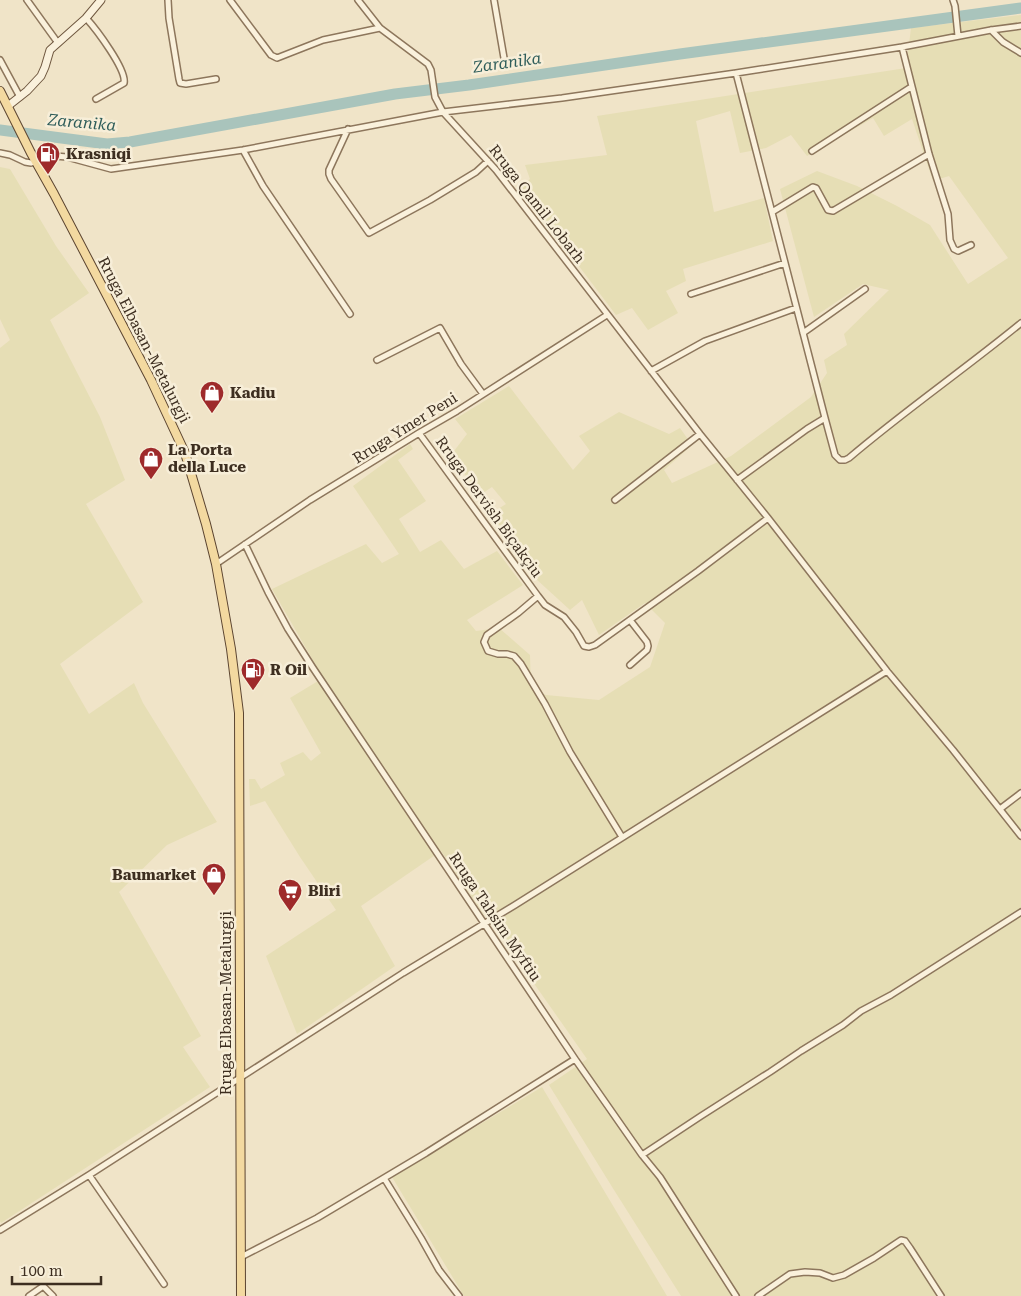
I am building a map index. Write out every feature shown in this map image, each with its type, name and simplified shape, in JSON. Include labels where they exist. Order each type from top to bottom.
[{"type":"main road","points":[[0,91],[9,109]]},
{"type":"main road","name":"Rruga Elbasan-Metalurgji","points":[[9,109],[151,380],[185,453],[216,564],[232,649],[239,713],[241,1296]]},
{"type":"street","points":[[27,0],[58,43]]},
{"type":"street","points":[[9,109],[41,76],[50,50],[86,18],[101,0]]},
{"type":"street","points":[[168,0],[169,18],[180,83],[186,84],[216,79]]},
{"type":"street","points":[[230,0],[274,57],[277,58],[323,40],[380,28],[358,0]]},
{"type":"street","points":[[494,0],[504,58]]},
{"type":"street","points":[[953,0],[958,36]]},
{"type":"street","points":[[86,18],[104,42],[124,77],[124,83],[96,99]]},
{"type":"street","points":[[0,153],[31,163],[55,156],[67,157],[111,169],[243,150],[443,112],[562,98],[736,73],[1021,26]]},
{"type":"street","name":"Rruga Qamil Lobarh","points":[[380,28],[428,64],[431,70],[435,98],[443,112],[496,170],[700,434],[887,671],[1021,836]]},
{"type":"street","points":[[990,30],[1003,42],[1021,53]]},
{"type":"street","points":[[902,47],[929,154],[948,214],[950,240],[954,249],[958,251],[970,245]]},
{"type":"street","points":[[0,60],[20,97]]},
{"type":"street","points":[[736,73],[825,418],[835,454],[840,460],[849,458],[1021,323]]},
{"type":"street","points":[[812,151],[911,87]]},
{"type":"street","points":[[348,129],[329,174],[369,233],[430,200],[476,172],[488,161]]},
{"type":"street","points":[[243,150],[263,186],[350,314]]},
{"type":"street","points":[[772,212],[813,187],[816,188],[828,210],[833,211],[929,154]]},
{"type":"street","points":[[691,294],[785,263]]},
{"type":"street","points":[[803,333],[866,289]]},
{"type":"street","points":[[651,371],[705,341],[796,308]]},
{"type":"street","name":"Rruga Ymer Peni","points":[[216,564],[310,500],[458,411],[607,314]]},
{"type":"street","points":[[377,360],[440,328],[461,364],[483,394]]},
{"type":"street","points":[[737,480],[825,418]]},
{"type":"street","name":"Rruga Dervish Biçakçiu","points":[[419,433],[538,596],[545,605],[564,617],[584,646],[590,648],[630,620]]},
{"type":"street","points":[[615,500],[700,434]]},
{"type":"street","points":[[630,665],[647,650],[648,646],[630,620],[768,518]]},
{"type":"street","name":"Rruga Tahsim Myftiu","points":[[245,544],[288,629],[313,668],[575,1059],[660,1178],[736,1296]]},
{"type":"street","points":[[538,596],[487,635],[484,642],[488,651],[514,656],[521,664],[545,704],[570,752],[622,838]]},
{"type":"street","points":[[0,1230],[372,993],[887,671]]},
{"type":"street","points":[[1000,809],[1021,793]]},
{"type":"street","points":[[642,1155],[843,1025],[861,1011],[906,985],[1021,912]]},
{"type":"street","points":[[241,1257],[317,1218],[575,1059]]},
{"type":"street","points":[[89,1175],[164,1284]]},
{"type":"street","points":[[384,1178],[439,1270],[459,1296]]},
{"type":"street","points":[[758,1296],[790,1274],[820,1273],[833,1278],[844,1275],[901,1240],[905,1241],[910,1248],[941,1296]]},
{"type":"street","points":[[29,1296],[44,1287],[53,1296]]},
{"type":"shaded area","points":[[1021,15],[1021,1296],[681,1296],[549,1085],[587,1059],[493,925],[481,911],[441,851],[361,906],[395,966],[297,1034],[266,956],[336,910],[265,801],[250,806],[249,779],[255,779],[261,789],[285,775],[280,763],[303,752],[311,761],[321,753],[290,698],[323,678],[272,589],[366,544],[382,563],[399,554],[353,486],[410,444],[413,449],[398,460],[426,501],[399,519],[420,552],[441,540],[464,569],[497,551],[523,585],[467,620],[476,631],[499,628],[530,655],[531,688],[546,695],[599,700],[650,667],[665,623],[645,603],[599,635],[582,600],[570,610],[535,578],[490,514],[506,504],[492,487],[480,495],[451,455],[467,434],[455,419],[509,386],[573,470],[590,451],[579,436],[619,412],[669,434],[680,428],[692,445],[664,470],[672,483],[731,456],[811,397],[827,373],[824,360],[847,345],[844,334],[889,290],[863,284],[814,317],[780,189],[817,171],[857,186],[930,225],[968,284],[1008,258],[949,176],[933,181],[912,119],[884,136],[873,118],[807,156],[791,135],[766,148],[740,153],[730,111],[696,121],[714,212],[764,198],[773,241],[683,269],[686,281],[666,291],[678,313],[648,330],[632,308],[616,315],[519,187],[530,179],[525,165],[607,155],[597,116],[906,68],[911,28]]},
{"type":"shaded area","points":[[0,167],[10,169],[56,246],[89,293],[50,320],[100,417],[125,480],[86,504],[143,602],[60,664],[89,714],[134,683],[143,703],[217,822],[167,845],[119,892],[201,1036],[183,1047],[210,1087],[1,1223],[0,348],[10,340],[0,319]]},
{"type":"shaded area","points":[[542,1087],[667,1296],[464,1296],[392,1177]]},
{"type":"waterway","name":"Zaranika","points":[[0,130],[107,144],[130,142],[395,94],[1021,8]]},
{"type":"place","name":"Krasniqi","points":[[48,175]]},
{"type":"place","name":"Kadiu","points":[[212,414]]},
{"type":"place","name":"La Porta della Luce","points":[[151,480]]},
{"type":"place","name":"R Oil","points":[[253,691]]},
{"type":"place","name":"Baumarket","points":[[214,896]]},
{"type":"place","name":"Bliri","points":[[290,912]]}]
